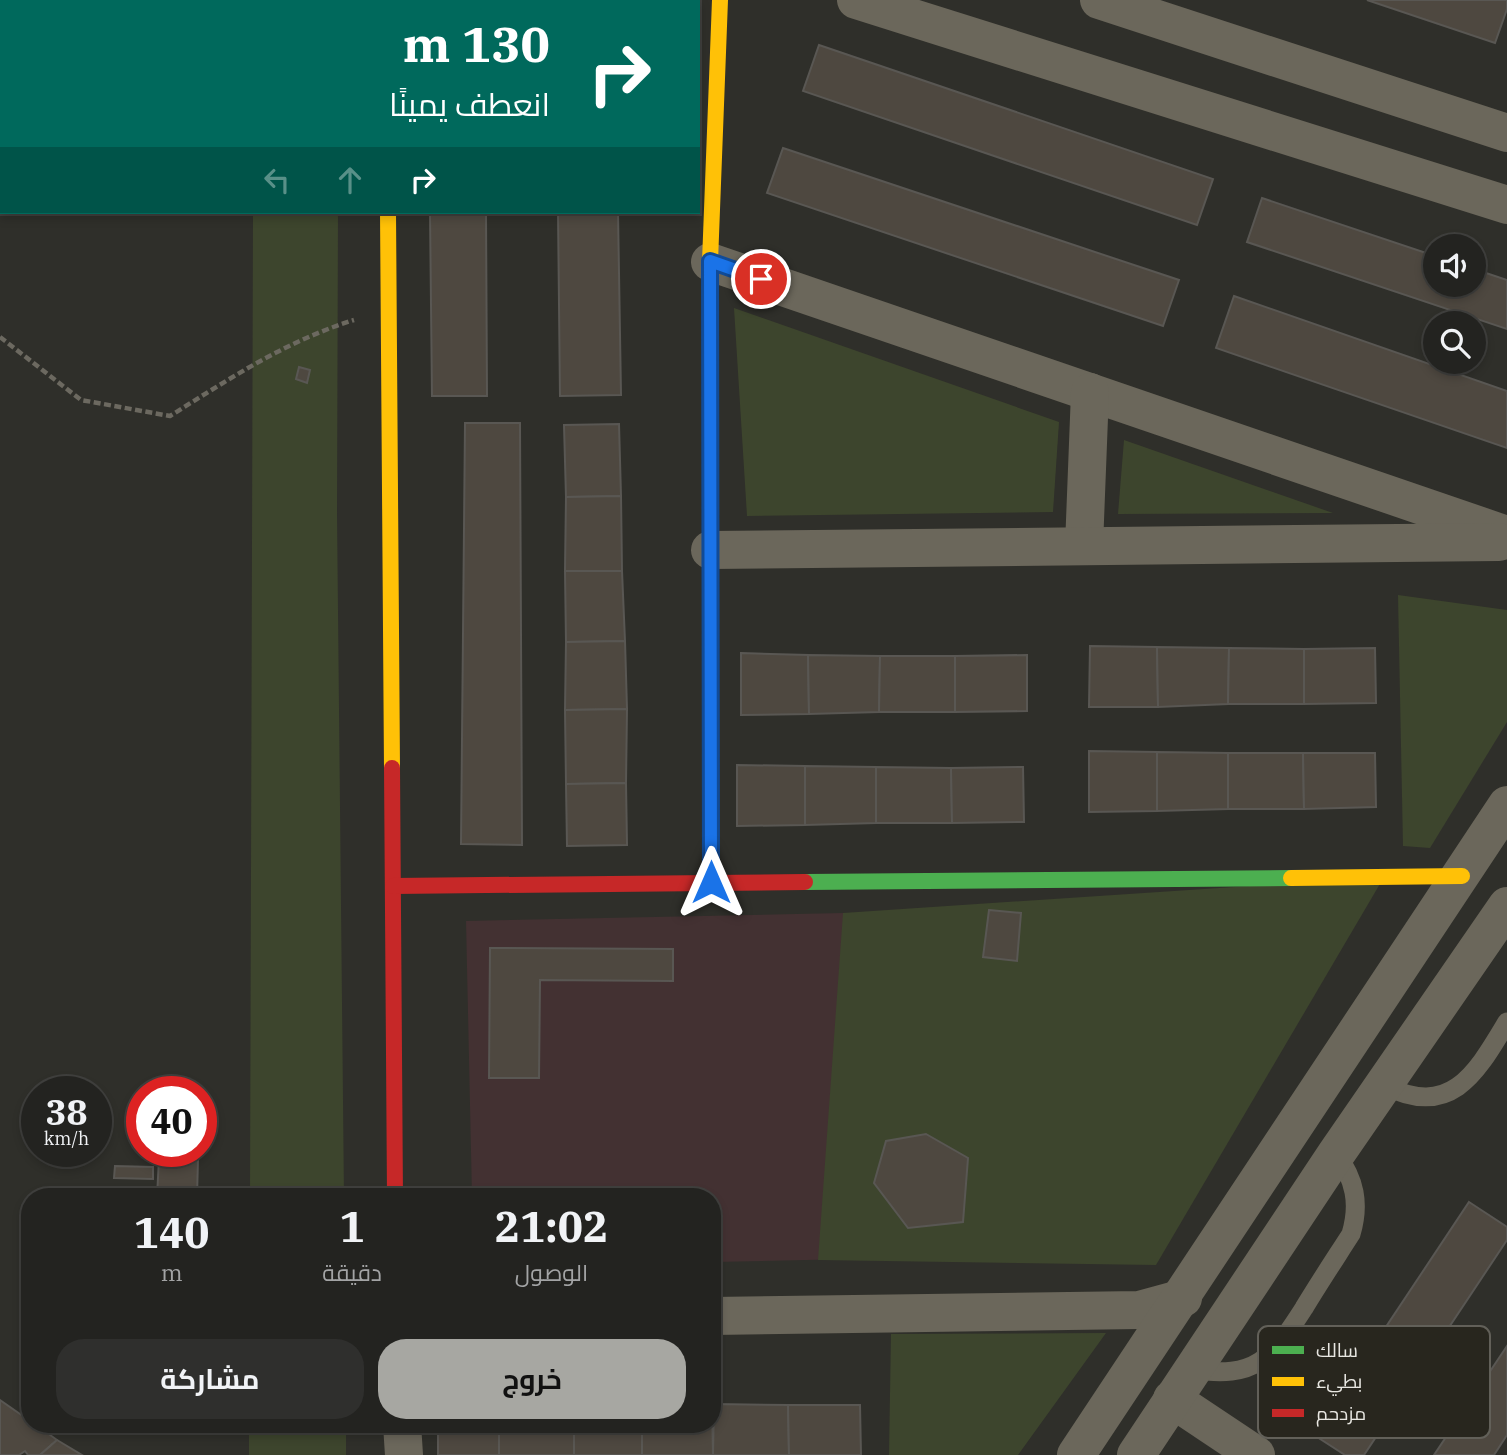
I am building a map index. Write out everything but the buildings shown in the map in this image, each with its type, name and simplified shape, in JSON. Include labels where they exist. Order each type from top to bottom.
[{"type":"street","points":[[711,882],[710,261],[720,0]]},
{"type":"street","points":[[856,0],[1507,205]]},
{"type":"street","points":[[1099,0],[1507,133]]},
{"type":"street","points":[[388,214],[396,1188]]},
{"type":"street","points":[[710,261],[1507,535]]},
{"type":"street","points":[[1084,547],[1090,392]]},
{"type":"street","points":[[710,550],[1507,542]]},
{"type":"street","points":[[1076,1455],[1183,1298],[1507,805]]},
{"type":"street","points":[[393,886],[1462,876]]},
{"type":"street","points":[[1136,1455],[1336,1154],[1507,906]]},
{"type":"street","points":[[721,1316],[1139,1310],[1183,1298]]},
{"type":"street","points":[[1181,1384],[1256,1455]]},
{"type":"street","points":[[403,1433],[404,1455]]},
{"type":"lane","points":[[1384,1085],[1418,1097],[1440,1095],[1454,1090],[1477,1071],[1507,1021]]},
{"type":"lane","points":[[1292,1326],[1351,1234],[1355,1220],[1356,1206],[1351,1178],[1336,1154]]},
{"type":"lane","points":[[1181,1384],[1209,1372],[1237,1370],[1258,1362]]},
{"type":"path","points":[[0,337],[80,400],[170,416],[275,353],[320,331],[389,309]]},
{"type":"shaded area","points":[[843,913],[851,1259],[721,1262],[721,1188],[472,1188],[466,921]]},
{"type":"green space","points":[[253,214],[338,214],[337,513],[344,1188],[250,1188]]},
{"type":"green space","points":[[734,308],[1059,422],[1053,512],[747,516]]},
{"type":"green space","points":[[1124,440],[1333,513],[1118,514]]},
{"type":"green space","points":[[1398,595],[1507,610],[1507,722],[1430,848],[1403,846]]},
{"type":"green space","points":[[1384,877],[1156,1265],[818,1260],[843,913]]},
{"type":"green space","points":[[1106,1333],[1018,1455],[889,1455],[891,1334]]},
{"type":"green space","points":[[249,1433],[346,1433],[346,1455],[249,1455]]},
{"type":"traffic: fast","points":[[805,882],[1291,878]]},
{"type":"traffic: slow","points":[[710,390],[710,262],[720,0]]},
{"type":"traffic: slow","points":[[388,214],[392,768]]},
{"type":"traffic: slow","points":[[1291,878],[1462,876]]},
{"type":"traffic: jam","points":[[710,390],[711,882]]},
{"type":"traffic: jam","points":[[392,768],[395,1188]]},
{"type":"traffic: jam","points":[[393,886],[805,882]]},
{"type":"route","points":[[711,882],[710,261],[761,279]]}]
